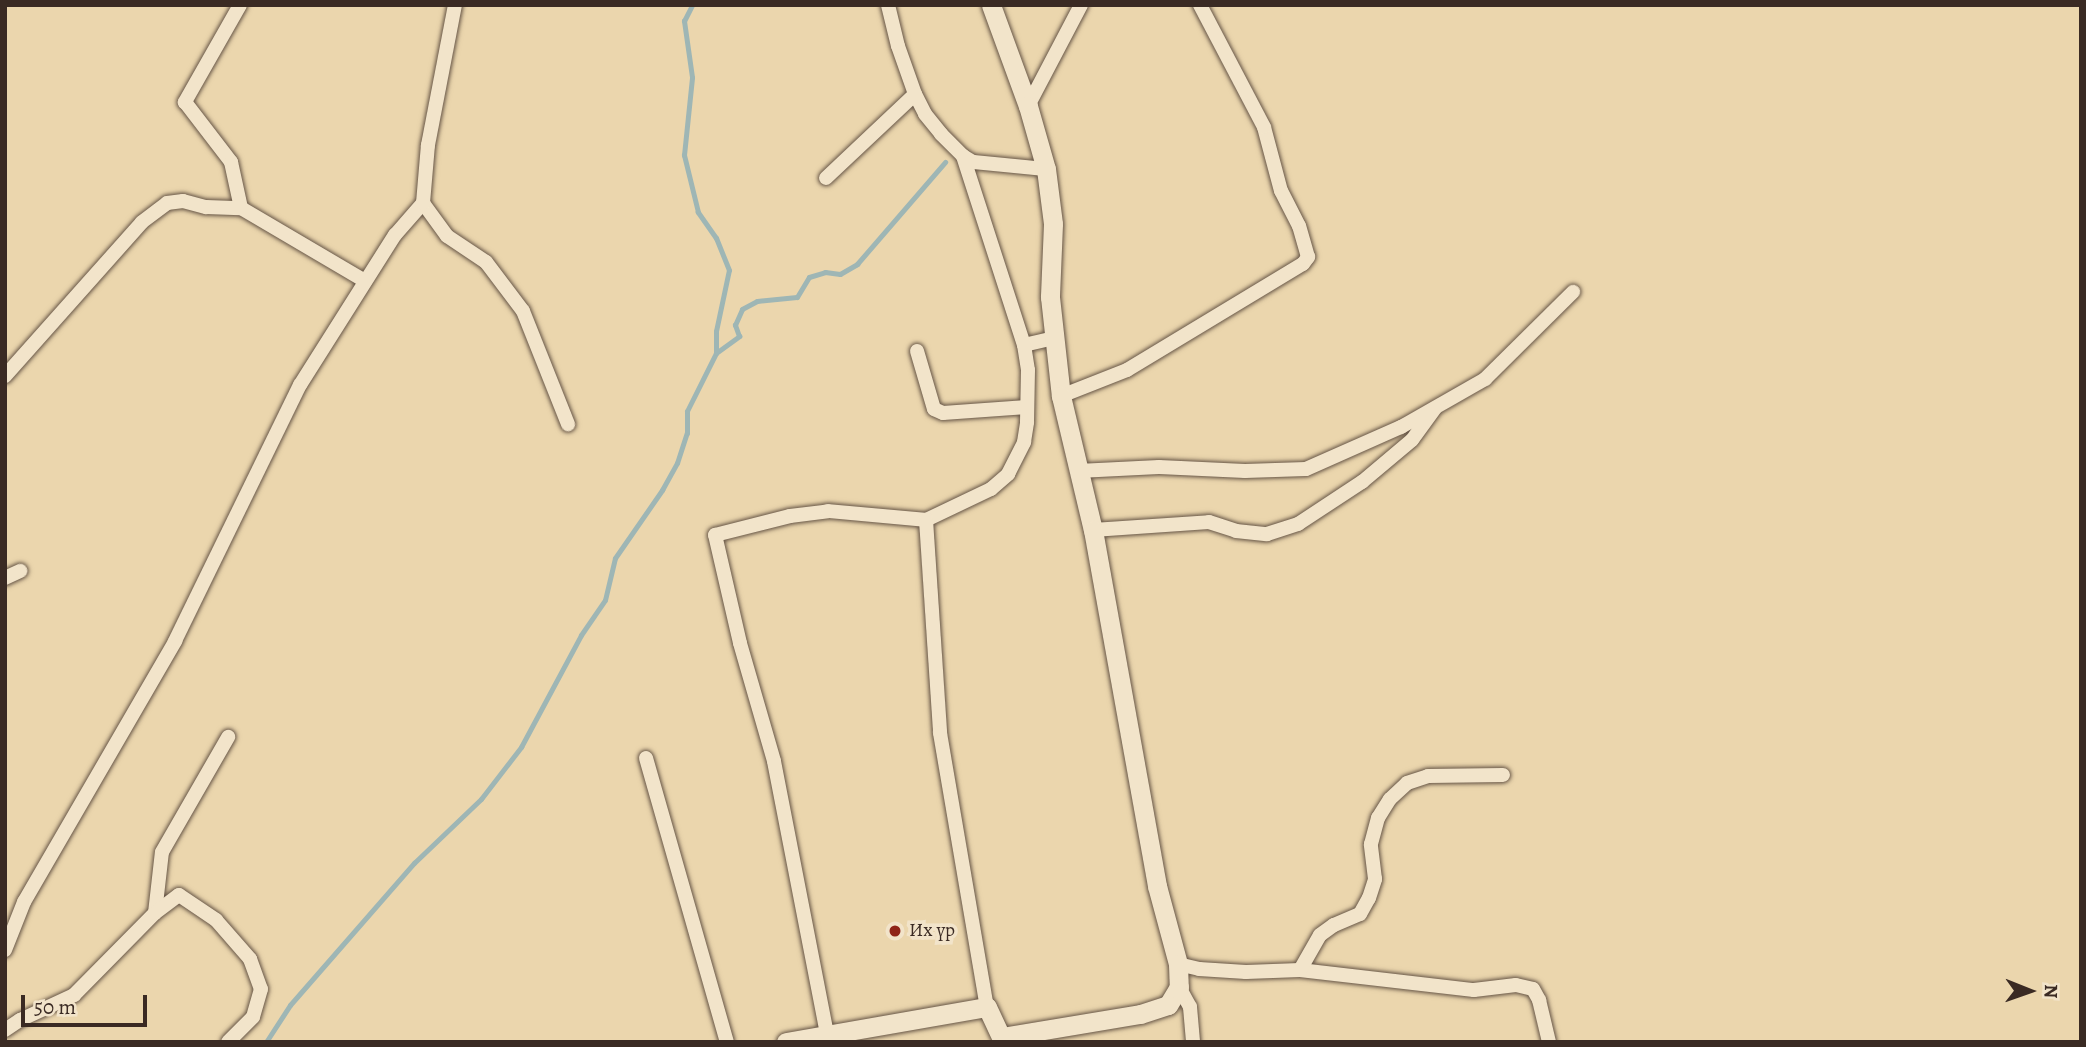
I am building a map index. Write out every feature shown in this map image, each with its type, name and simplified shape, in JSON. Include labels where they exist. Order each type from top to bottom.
[{"type":"street","points":[[240,5],[185,102],[231,162],[241,208]]},
{"type":"street","points":[[5,950],[24,902],[175,641],[300,385],[395,235],[423,203],[428,145],[455,5]]},
{"type":"street","points":[[888,5],[898,46],[915,94],[925,114],[963,156],[973,162],[1046,169]]},
{"type":"street","points":[[991,5],[1028,106],[1046,169],[1053,224],[1050,297],[1061,396],[1093,530],[1157,886],[1178,964],[1179,987],[1190,1007],[1194,1042]]},
{"type":"street","points":[[1028,106],[1081,5]]},
{"type":"street","points":[[1061,396],[1127,370],[1303,264],[1308,257],[1299,226],[1281,191],[1265,127],[1200,5]]},
{"type":"street","points":[[826,178],[915,94]]},
{"type":"street","points":[[827,1034],[774,761],[740,643],[715,535],[790,516],[828,511],[926,520],[991,489],[1008,474],[1024,442],[1027,407],[1024,345],[963,156]]},
{"type":"street","points":[[5,376],[142,222],[167,203],[183,201],[206,207],[241,208],[365,281]]},
{"type":"street","points":[[423,203],[447,236],[486,262],[523,311],[568,424]]},
{"type":"street","points":[[1078,471],[1159,467],[1245,471],[1306,469],[1401,427],[1485,379],[1573,292]]},
{"type":"street","points":[[1024,345],[1055,338]]},
{"type":"street","points":[[917,351],[934,409],[943,413],[1027,407]]},
{"type":"street","points":[[1093,530],[1209,522],[1236,530],[1267,534],[1298,524],[1362,482],[1412,440],[1436,407]]},
{"type":"street","points":[[926,520],[940,733],[987,1007],[1003,1040],[1140,1014],[1168,1004],[1179,987]]},
{"type":"street","points":[[5,578],[20,571]]},
{"type":"street","points":[[155,913],[162,852],[228,737]]},
{"type":"street","points":[[646,758],[727,1042]]},
{"type":"street","points":[[1300,970],[1320,935],[1334,925],[1360,914],[1375,879],[1371,844],[1378,818],[1390,799],[1407,783],[1427,776],[1503,775]]},
{"type":"street","points":[[5,1030],[20,1020],[74,995],[155,913],[179,895],[216,920],[250,959],[261,989],[253,1017],[228,1042]]},
{"type":"street","points":[[1178,964],[1234,971],[1300,970],[1474,990],[1516,985],[1533,989],[1542,1008],[1549,1042]]},
{"type":"street","points":[[786,1042],[827,1034],[863,1035],[987,1007]]},
{"type":"waterway","points":[[266,1042],[290,1005],[414,863],[481,799],[521,747],[581,635],[605,600],[615,558],[662,490],[677,463],[687,433],[687,411],[716,353],[716,331],[729,270],[716,238],[698,212],[684,155],[692,77],[684,21],[692,5]]},
{"type":"waterway","points":[[716,353],[739,336],[735,325],[742,309],[757,301],[797,297],[809,277],[825,272],[840,274],[857,264],[945,162]]},
{"type":"place","name":"Их үр","points":[[895,931]]}]
